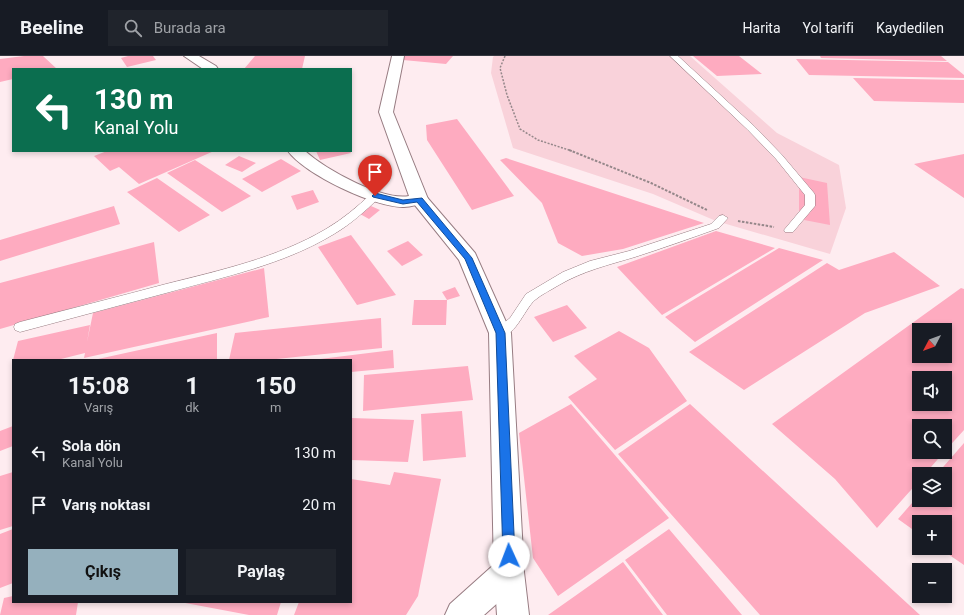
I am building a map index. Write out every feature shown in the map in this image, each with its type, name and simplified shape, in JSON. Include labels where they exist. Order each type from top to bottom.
[{"type":"street","points":[[190,56],[210,68]]},
{"type":"street","points":[[398,56],[386,112],[419,199],[468,258],[500,333],[509,572],[513,615]]},
{"type":"street","points":[[297,152],[306,160],[343,183],[375,196],[403,202],[419,199]]},
{"type":"street","points":[[461,615],[509,572]]},
{"type":"lane","points":[[674,56],[752,128],[779,157],[810,195],[810,206],[789,230]]},
{"type":"lane","points":[[20,327],[221,275],[264,262],[332,230],[357,213],[375,196]]},
{"type":"lane","points":[[500,333],[514,321],[530,297],[567,275],[594,264],[632,254],[715,226],[723,218]]},
{"type":"path","points":[[505,56],[500,68],[507,95],[520,129],[538,140],[581,154],[650,183],[723,218],[789,230]]},
{"type":"shaded area","points":[[494,56],[690,56],[777,133],[839,165],[846,208],[830,254],[716,221],[653,194],[513,148],[491,73]]},
{"type":"building","points":[[24,56],[43,56],[56,68],[12,68],[12,79],[0,82],[0,59]]},
{"type":"building","points":[[128,56],[153,56],[156,60],[127,67],[121,58]]},
{"type":"building","points":[[255,56],[305,56],[302,68],[245,68]]},
{"type":"building","points":[[401,56],[453,56],[446,64],[403,60]]},
{"type":"building","points":[[693,56],[739,56],[762,74],[717,76]]},
{"type":"building","points":[[820,56],[941,56],[947,61],[821,58]]},
{"type":"building","points":[[796,59],[948,62],[964,75],[964,78],[809,75]]},
{"type":"building","points":[[853,78],[964,80],[964,103],[874,101]]},
{"type":"building","points":[[457,119],[514,196],[472,210],[427,140],[426,125]]},
{"type":"building","points":[[104,152],[212,152],[139,184],[119,167],[110,171],[94,156]]},
{"type":"building","points":[[316,152],[351,153],[320,160]]},
{"type":"building","points":[[964,154],[964,198],[914,164]]},
{"type":"building","points":[[239,156],[256,163],[242,172],[225,165]]},
{"type":"building","points":[[506,158],[704,223],[623,249],[582,256],[558,243],[542,203],[500,160]]},
{"type":"building","points":[[281,159],[301,171],[262,192],[242,179]]},
{"type":"building","points":[[195,160],[251,196],[222,212],[167,173]]},
{"type":"building","points":[[799,177],[827,183],[830,225],[799,219]]},
{"type":"building","points":[[157,178],[210,215],[179,232],[127,192]]},
{"type":"building","points":[[313,190],[319,202],[297,210],[291,196]]},
{"type":"building","points":[[114,206],[120,224],[0,261],[0,240]]},
{"type":"building","points":[[371,206],[380,210],[369,219],[360,214]]},
{"type":"building","points":[[716,231],[775,248],[662,315],[617,267]]},
{"type":"building","points":[[351,235],[396,295],[357,305],[318,247]]},
{"type":"building","points":[[408,241],[423,255],[402,266],[387,251]]},
{"type":"building","points":[[154,242],[159,283],[0,329],[0,283]]},
{"type":"building","points":[[779,248],[823,260],[695,342],[665,317]]},
{"type":"building","points":[[894,252],[940,286],[865,313],[744,390],[689,352],[827,263],[839,270]]},
{"type":"building","points":[[264,268],[269,317],[84,358],[85,353],[61,359],[13,359],[18,341],[90,325],[87,342],[93,313]]},
{"type":"building","points":[[455,287],[460,296],[447,300],[442,292]]},
{"type":"building","points":[[961,288],[964,289],[964,430],[952,443],[952,419],[912,419],[912,459],[938,459],[931,467],[912,467],[912,489],[877,528],[835,479],[772,424],[912,323],[912,363],[952,363],[952,323],[912,323]]},
{"type":"building","points":[[414,300],[447,300],[446,325],[412,325]]},
{"type":"building","points":[[567,305],[587,328],[553,342],[534,317]]},
{"type":"building","points":[[381,318],[382,348],[277,359],[229,359],[235,333]]},
{"type":"building","points":[[619,331],[649,348],[687,401],[615,450],[568,397],[597,379],[574,356]]},
{"type":"building","points":[[217,333],[217,359],[98,359]]},
{"type":"building","points":[[393,350],[394,368],[352,372],[352,359],[320,359]]},
{"type":"building","points":[[468,366],[473,400],[363,411],[364,375]]},
{"type":"building","points":[[571,404],[669,518],[558,596],[533,558],[519,433]]},
{"type":"building","points":[[690,404],[920,615],[760,615],[618,454]]},
{"type":"building","points":[[462,411],[466,457],[423,461],[421,414]]},
{"type":"building","points":[[352,418],[414,420],[408,462],[352,460]]},
{"type":"building","points":[[12,426],[12,446],[0,451],[0,431]]},
{"type":"building","points":[[964,443],[964,565],[949,555],[952,555],[952,515],[912,515],[912,529],[898,519],[912,503],[912,507],[952,507],[952,467],[943,467],[950,459],[952,459],[952,457]]},
{"type":"building","points":[[12,472],[12,526],[0,530],[0,476]]},
{"type":"building","points":[[394,472],[441,479],[418,596],[406,615],[294,615],[299,603],[352,603],[352,479],[390,485]]},
{"type":"building","points":[[12,529],[12,583],[0,588],[0,534]]},
{"type":"building","points":[[669,529],[742,615],[667,615],[625,560]]},
{"type":"building","points":[[623,562],[663,615],[548,615],[575,596]]},
{"type":"building","points":[[12,596],[12,603],[78,603],[76,615],[0,615],[4,598]]},
{"type":"building","points":[[185,603],[281,603],[277,615],[249,615]]},
{"type":"route","points":[[375,196],[403,202],[419,199],[468,258],[500,333],[509,556]]}]
